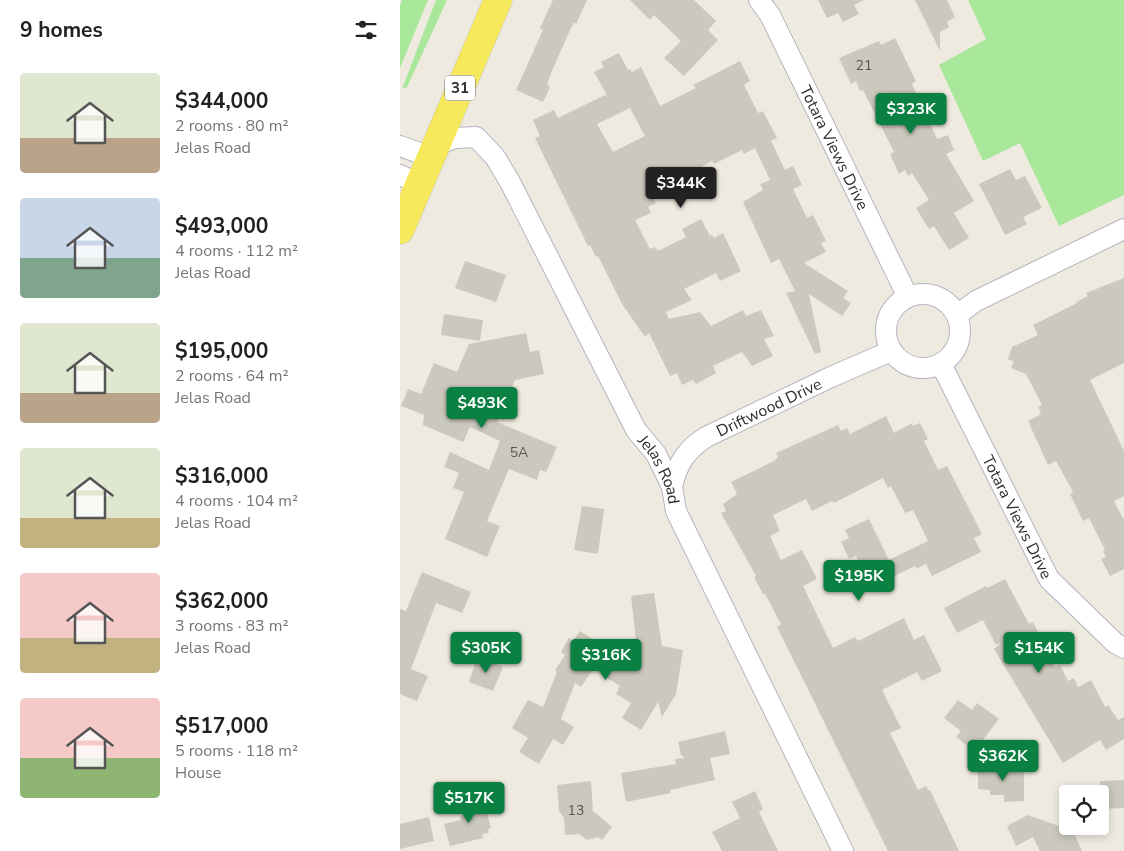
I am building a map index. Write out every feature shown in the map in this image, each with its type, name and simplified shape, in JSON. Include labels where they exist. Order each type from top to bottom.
[{"type":"main road","name":"31","points":[[400,230],[409,180],[433,151],[498,0]]},
{"type":"street","name":"Totara Views Drive","points":[[759,0],[770,15],[839,153],[903,287],[906,298]]},
{"type":"street","name":"Jelas Road","points":[[433,151],[455,138],[476,138],[496,157],[636,430],[656,454],[672,487],[676,511],[843,851]]},
{"type":"street","points":[[400,146],[433,151]]},
{"type":"street","points":[[957,315],[976,301],[1124,229]]},
{"type":"street","points":[[915,294],[935,296],[948,303],[957,315],[960,326],[958,343],[950,358],[930,368],[908,366],[898,360],[891,351],[886,340],[885,327],[896,305],[906,298],[915,294]]},
{"type":"street","name":"Driftwood Drive","points":[[672,487],[676,468],[695,444],[706,437],[831,377],[891,351]]},
{"type":"street","name":"Totara Views Drive","points":[[940,364],[1049,579],[1115,643],[1124,648]]},
{"type":"green space","points":[[402,0],[428,0],[400,68],[400,6]]},
{"type":"green space","points":[[436,0],[447,0],[407,87],[402,89]]},
{"type":"green space","points":[[968,0],[1124,0],[1124,195],[1059,226],[1020,143],[983,161],[939,65],[986,39]]},
{"type":"building","points":[[553,0],[587,0],[576,24],[574,22],[570,30],[551,73],[547,85],[550,87],[543,102],[516,90],[543,30],[540,28]]},
{"type":"building","points":[[630,0],[694,0],[716,21],[708,30],[718,40],[684,76],[664,58],[681,41],[654,15],[650,20]]},
{"type":"building","points":[[818,0],[864,0],[854,5],[859,14],[843,22],[838,13],[827,18]]},
{"type":"building","points":[[915,0],[947,0],[955,17],[947,22],[949,27],[940,32],[940,51]]},
{"type":"building","points":[[895,38],[916,81],[912,84],[937,139],[948,135],[954,150],[946,154],[974,201],[954,213],[969,238],[949,250],[934,226],[929,229],[916,208],[929,200],[912,173],[908,176],[905,170],[899,174],[890,154],[894,152],[863,90],[860,91],[856,81],[851,84],[839,58],[879,41],[881,45]]},
{"type":"building","points":[[619,53],[628,70],[630,69],[632,72],[641,67],[660,106],[696,88],[693,85],[740,61],[750,81],[744,85],[758,113],[763,111],[777,138],[771,141],[785,170],[793,166],[802,185],[793,189],[807,218],[813,215],[826,241],[821,243],[826,252],[804,263],[848,291],[843,298],[851,303],[842,316],[809,294],[821,352],[815,354],[786,293],[795,291],[779,259],[771,263],[743,202],[763,190],[760,184],[770,180],[755,148],[744,154],[742,150],[714,164],[712,161],[651,194],[656,203],[648,207],[651,213],[635,220],[650,249],[655,247],[658,251],[686,237],[682,229],[701,219],[710,236],[712,235],[714,238],[723,233],[741,271],[720,281],[716,273],[684,289],[692,300],[666,312],[669,319],[700,312],[711,326],[743,310],[746,316],[761,310],[774,336],[764,339],[773,356],[752,366],[742,352],[713,366],[716,373],[696,384],[693,380],[682,385],[677,373],[670,376],[649,333],[645,337],[622,304],[598,256],[596,257],[590,245],[588,246],[535,138],[540,136],[533,120],[554,110],[558,118],[605,95],[608,97],[594,72],[604,67],[601,62]],"holes":[[[630,108],[645,136],[613,152],[597,124]]]},
{"type":"building","points":[[1010,169],[1016,180],[1025,176],[1042,208],[1023,217],[1027,224],[1005,235],[979,184]]},
{"type":"building","points":[[465,261],[506,275],[496,302],[455,288]]},
{"type":"building","points":[[1124,278],[1124,363],[1090,380],[1124,451],[1124,496],[1114,501],[1124,520],[1124,569],[1110,576],[1101,559],[1106,557],[1103,552],[1105,550],[1089,518],[1083,521],[1070,494],[1073,492],[1056,461],[1048,465],[1028,421],[1041,414],[1038,407],[1042,405],[1026,374],[1011,368],[1014,362],[1008,359],[1012,347],[1038,335],[1033,325],[1077,303],[1088,296],[1086,293]]},
{"type":"building","points":[[444,314],[483,320],[480,341],[441,335]]},
{"type":"building","points":[[526,333],[530,352],[539,350],[544,374],[515,380],[497,422],[557,447],[546,472],[540,470],[537,480],[509,469],[487,521],[500,526],[487,557],[445,539],[464,492],[453,488],[459,473],[444,467],[450,452],[489,470],[500,441],[470,427],[463,442],[423,425],[424,415],[401,406],[408,389],[421,394],[434,363],[457,372],[469,344]]},
{"type":"building","points":[[886,416],[894,433],[912,423],[913,426],[920,423],[928,439],[924,441],[938,470],[947,466],[982,534],[974,538],[981,552],[932,576],[926,564],[916,569],[915,566],[871,587],[856,556],[849,559],[841,542],[849,538],[845,530],[869,519],[889,560],[928,541],[913,510],[905,513],[891,486],[888,488],[883,478],[834,503],[832,501],[812,511],[806,499],[773,515],[780,531],[770,536],[781,560],[802,550],[817,579],[803,586],[833,648],[855,637],[858,641],[904,618],[914,640],[924,635],[942,671],[922,681],[917,672],[882,690],[901,728],[890,733],[918,790],[926,786],[930,790],[959,851],[888,851],[777,627],[781,624],[765,594],[763,594],[754,577],[756,576],[721,513],[726,511],[723,504],[737,494],[731,482],[774,461],[778,457],[776,453],[838,425],[841,431],[847,428],[850,434]]},
{"type":"building","points":[[582,506],[604,509],[598,554],[574,550]]},
{"type":"building","points":[[422,572],[471,592],[462,613],[436,603],[411,669],[428,676],[417,701],[400,694],[400,609],[406,611]]},
{"type":"building","points":[[1005,579],[1029,624],[1033,622],[1055,667],[1060,665],[1068,681],[1074,678],[1078,687],[1091,680],[1105,707],[1108,705],[1118,720],[1124,717],[1124,739],[1106,750],[1100,740],[1063,763],[994,649],[1002,642],[996,645],[983,620],[957,633],[944,608],[986,586],[987,588]]},
{"type":"building","points":[[654,593],[662,646],[683,650],[676,694],[662,717],[658,702],[641,730],[622,718],[631,703],[616,694],[620,686],[593,669],[581,687],[575,683],[561,719],[574,727],[563,745],[553,739],[539,764],[519,752],[528,738],[512,728],[528,700],[543,707],[557,672],[555,670],[565,655],[561,652],[569,638],[573,641],[580,631],[639,669],[631,596]]},
{"type":"building","points":[[477,657],[503,667],[493,691],[469,682]]},
{"type":"building","points":[[958,700],[972,710],[977,703],[999,719],[974,751],[956,737],[961,731],[944,718]]},
{"type":"building","points":[[725,731],[730,754],[710,758],[715,780],[670,790],[671,793],[626,802],[621,773],[676,764],[675,759],[685,758],[681,755],[678,742]]},
{"type":"building","points":[[978,767],[1024,767],[1024,801],[1004,802],[1004,795],[990,795],[990,790],[978,789]]},
{"type":"building","points":[[1124,780],[1124,808],[1109,809],[1109,785],[1100,785],[1100,781]]},
{"type":"building","points":[[591,781],[593,809],[591,809],[612,827],[602,840],[598,837],[587,840],[579,834],[565,835],[564,818],[559,811],[557,785]]},
{"type":"building","points":[[755,791],[763,809],[759,812],[778,851],[722,851],[712,832],[740,818],[732,802]]},
{"type":"building","points":[[481,799],[491,828],[488,829],[489,833],[482,834],[483,838],[450,846],[444,824],[461,820],[460,817],[464,816],[461,804]]},
{"type":"building","points":[[1028,815],[1059,826],[1059,835],[1075,835],[1082,851],[1040,851],[1033,837],[1016,846],[1007,826]]},
{"type":"building","points":[[429,817],[434,841],[400,849],[400,824]]}]
